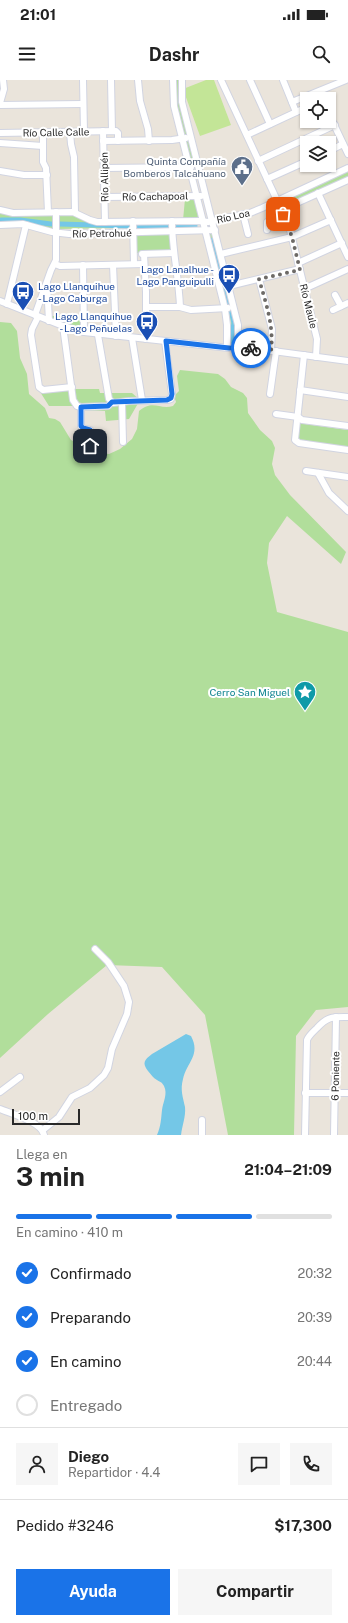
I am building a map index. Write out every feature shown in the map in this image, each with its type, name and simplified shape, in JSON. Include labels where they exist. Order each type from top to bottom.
[{"type":"street","points":[[3,80],[4,89],[0,104],[83,104]]},
{"type":"street","points":[[83,80],[84,132]]},
{"type":"street","name":"Río Allipén","points":[[111,80],[112,131],[118,132],[118,141]]},
{"type":"street","points":[[138,80],[140,102],[148,129],[149,141]]},
{"type":"street","points":[[173,80],[173,102],[225,309],[227,347]]},
{"type":"street","points":[[182,80],[182,99],[239,329],[238,348]]},
{"type":"street","name":"Río Maule","points":[[222,80],[292,237],[317,339],[316,357]]},
{"type":"street","points":[[250,80],[270,124]]},
{"type":"street","points":[[282,80],[296,112]]},
{"type":"street","points":[[319,92],[346,80],[348,86]]},
{"type":"street","points":[[292,102],[300,99]]},
{"type":"street","points":[[246,134],[300,110]]},
{"type":"street","points":[[258,161],[330,128]]},
{"type":"street","points":[[335,128],[348,154]]},
{"type":"street","name":"Río Calle Calle","points":[[0,133],[112,131]]},
{"type":"street","points":[[43,132],[43,162],[47,175],[48,212]]},
{"type":"street","points":[[70,132],[74,160],[75,212]]},
{"type":"street","name":"Río Allipén","points":[[103,132],[105,222]]},
{"type":"street","name":"Río Calle Calle","points":[[103,141],[182,140],[191,136]]},
{"type":"street","name":"Río Calle Calle","points":[[0,143],[43,146]]},
{"type":"street","points":[[336,148],[343,144]]},
{"type":"street","points":[[267,179],[300,164]]},
{"type":"street","points":[[104,168],[189,168],[199,165]]},
{"type":"street","name":"Río Loa","points":[[204,222],[243,214],[277,201],[348,168]]},
{"type":"street","points":[[0,171],[24,175],[47,175]]},
{"type":"street","points":[[267,230],[267,222],[282,212],[318,193],[348,180]]},
{"type":"street","points":[[318,193],[348,257]]},
{"type":"street","name":"Río Cachapoal","points":[[104,197],[206,195]]},
{"type":"street","name":"Río Petrohué","points":[[0,210],[13,213],[75,212],[92,221],[105,222],[204,222]]},
{"type":"street","points":[[56,212],[57,255],[55,264],[47,280],[31,335],[39,387],[43,390],[72,387]]},
{"type":"street","points":[[243,214],[248,234]]},
{"type":"street","points":[[221,254],[292,237],[331,220]]},
{"type":"street","points":[[133,221],[134,264]]},
{"type":"street","points":[[172,221],[180,307]]},
{"type":"street","name":"Río Petrohué","points":[[0,225],[26,225],[56,233],[206,231]]},
{"type":"street","points":[[6,304],[26,225]]},
{"type":"street","name":"Río Loa","points":[[206,231],[215,230]]},
{"type":"street","points":[[229,286],[259,279],[299,266],[342,243]]},
{"type":"street","points":[[134,254],[174,253]]},
{"type":"street","points":[[144,254],[146,339]]},
{"type":"street","points":[[55,264],[60,266],[144,264]]},
{"type":"street","points":[[83,265],[84,332]]},
{"type":"street","points":[[113,265],[116,336]]},
{"type":"street","points":[[304,289],[348,269]]},
{"type":"street","points":[[259,279],[272,329],[273,351],[270,394]]},
{"type":"street","points":[[47,280],[49,321]]},
{"type":"street","points":[[335,295],[341,306]]},
{"type":"street","points":[[0,302],[49,321],[84,332],[273,351],[348,361]]},
{"type":"street","points":[[333,310],[348,303]]},
{"type":"street","points":[[146,307],[180,307],[191,310],[225,309],[234,307]]},
{"type":"street","points":[[63,326],[74,402],[81,407],[108,406],[112,402],[168,400],[172,397],[166,341]]},
{"type":"street","points":[[98,334],[109,399],[112,402]]},
{"type":"street","points":[[132,338],[142,400]]},
{"type":"street","points":[[304,355],[297,412],[298,417],[294,439],[296,442],[348,450]]},
{"type":"street","points":[[300,390],[348,397]]},
{"type":"street","points":[[122,402],[123,442]]},
{"type":"street","points":[[81,407],[81,426],[90,430],[90,446]]},
{"type":"street","points":[[276,414],[298,417],[302,420],[348,426]]},
{"type":"street","points":[[306,471],[348,477]]},
{"type":"street","points":[[318,473],[329,493],[348,511]]},
{"type":"street","points":[[0,1109],[34,1123],[43,1132],[58,1117],[72,1098],[90,1088],[104,1075],[108,1068],[112,1050],[127,1014],[129,1002],[124,986],[108,962],[95,949]]},
{"type":"street","points":[[305,1135],[307,1040],[310,1034],[324,1021],[336,1017],[348,1017]]},
{"type":"street","name":"6 Poniente","points":[[334,1135],[336,1017]]},
{"type":"street","points":[[0,1092],[20,1077]]},
{"type":"street","points":[[305,1093],[348,1093]]},
{"type":"street","points":[[202,1120],[202,1135]]},
{"type":"green space","points":[[175,80],[178,80],[179,101],[196,162],[191,165],[176,107]]},
{"type":"green space","points":[[206,80],[214,80],[231,125],[200,136],[183,89]]},
{"type":"green space","points":[[348,171],[348,177],[288,205],[283,204],[285,200]]},
{"type":"green space","points":[[194,197],[201,218],[183,220],[185,199]]},
{"type":"green space","points":[[0,211],[69,212],[91,223],[195,220],[196,227],[53,229],[21,221],[0,220]]},
{"type":"green space","points":[[168,233],[170,235],[170,252],[137,253],[135,251],[136,234]]},
{"type":"green space","points":[[209,234],[213,234],[236,325],[236,344],[230,343],[231,324],[227,302]]},
{"type":"green space","points":[[50,316],[81,316],[81,329],[50,319]]},
{"type":"green space","points":[[0,322],[11,323],[17,331],[20,358],[27,374],[29,394],[45,408],[49,418],[60,422],[71,440],[97,453],[109,454],[120,449],[132,439],[137,429],[139,411],[152,405],[164,407],[173,406],[176,402],[174,396],[179,391],[177,376],[180,370],[218,374],[225,379],[231,387],[243,393],[247,398],[248,413],[260,430],[272,441],[275,448],[272,464],[275,475],[290,495],[346,552],[341,564],[287,516],[269,543],[267,563],[277,612],[348,632],[348,1007],[316,1010],[296,1036],[294,1135],[228,1135],[205,1015],[162,967],[107,965],[48,1014],[0,1058]]},
{"type":"green space","points":[[37,387],[99,389],[100,393],[132,393],[140,400],[129,419],[106,421],[105,411],[80,410],[75,406],[49,406]]},
{"type":"green space","points":[[298,423],[348,430],[348,448],[298,441]]},
{"type":"water","points":[[186,1034],[191,1036],[195,1048],[182,1083],[185,1110],[181,1135],[157,1135],[161,1122],[165,1089],[164,1086],[148,1071],[145,1066],[145,1062],[152,1054]]},
{"type":"waterway","points":[[1,220],[20,220],[51,224]]},
{"type":"waterway","points":[[59,224],[130,226]]},
{"type":"waterway","points":[[137,226],[169,226]]},
{"type":"waterway","points":[[175,226],[195,226]]},
{"type":"waterway","points":[[213,240],[234,323],[231,341]]},
{"type":"way so far","points":[[251,348],[271,351],[273,338],[273,332],[259,279],[300,270],[289,226],[283,214]]},
{"type":"place","name":"Quinta Compañía Bomberos Talcahuano","points":[[242,186]]},
{"type":"place","name":"Lago Lanalhue - Lago Panguipulli","points":[[229,294]]},
{"type":"place","name":"Lago Llanquihue - Lago Caburga","points":[[23,312]]},
{"type":"place","name":"Lago Llanquihue - Lago Peñuelas","points":[[147,342]]},
{"type":"place","name":"Cerro San Miguel","points":[[305,712]]},
{"type":"route","points":[[90,446],[90,430],[81,426],[81,407],[108,406],[112,402],[168,400],[172,397],[166,341],[229,348],[251,348]]}]
